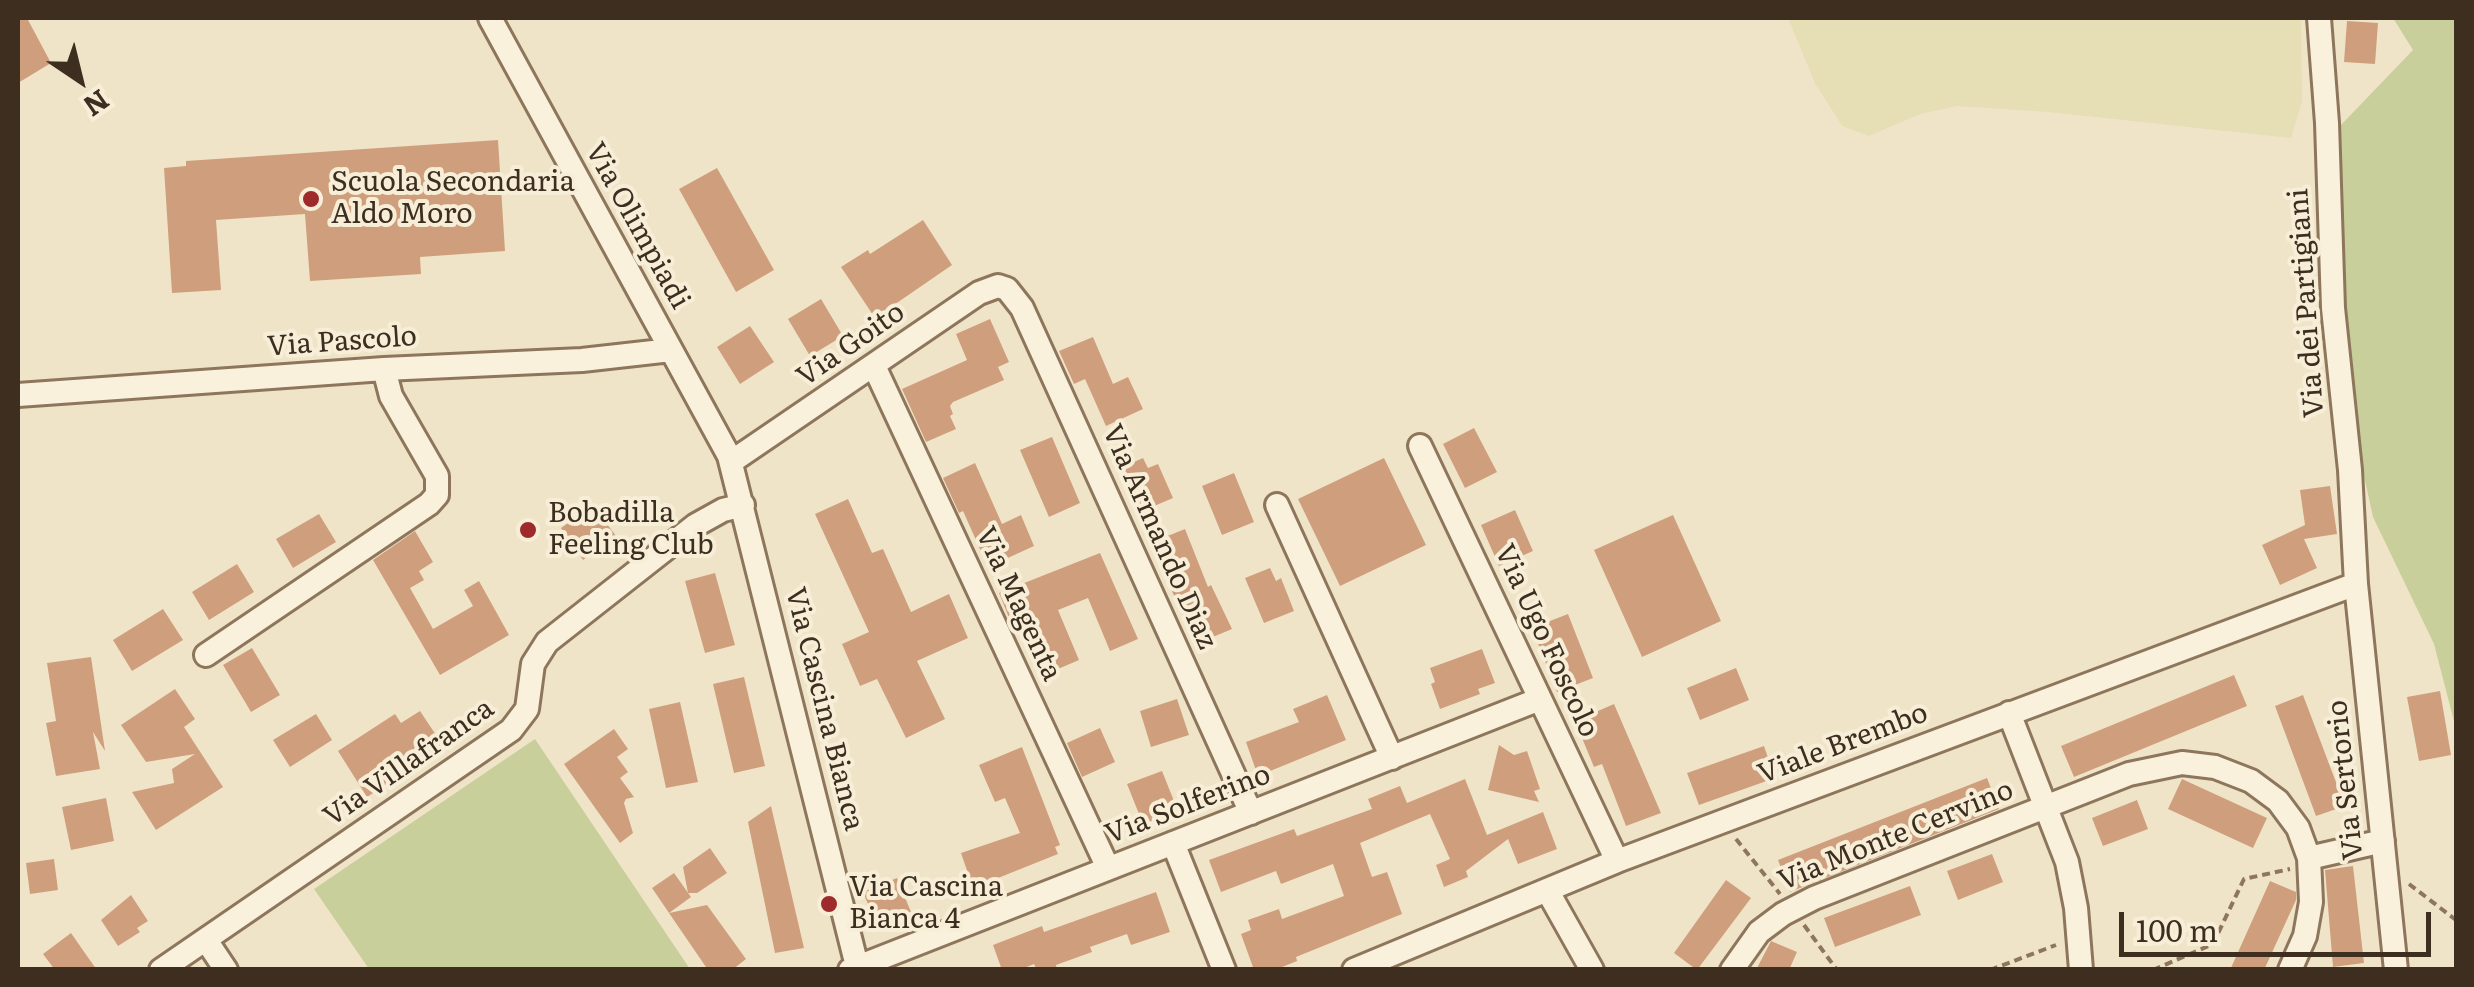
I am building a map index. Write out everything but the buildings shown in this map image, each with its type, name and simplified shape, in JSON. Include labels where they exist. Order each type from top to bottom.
[{"type":"street","name":"Via Olimpiadi","points":[[490,18],[732,462]]},
{"type":"street","name":"Via dei Partigiani","points":[[2320,18],[2332,296],[2350,470],[2356,584]]},
{"type":"street","name":"Via Goito","points":[[732,462],[984,290],[998,286],[1006,290]]},
{"type":"street","name":"Via Armando Diaz","points":[[1006,290],[1022,308],[1251,812]]},
{"type":"street","name":"Via Pascolo","points":[[18,394],[582,360],[671,350]]},
{"type":"street","name":"Via Magenta","points":[[874,366],[1108,868]]},
{"type":"street","points":[[206,655],[437,495],[437,476],[391,396],[384,369]]},
{"type":"street","name":"Via Ugo Foscolo","points":[[1420,446],[1617,861]]},
{"type":"street","name":"Via Cascina Bianca","points":[[732,462],[855,969]]},
{"type":"street","name":"Via Villafranca","points":[[161,970],[511,730],[527,709],[532,664],[546,642],[696,525],[743,505]]},
{"type":"street","points":[[1277,505],[1392,758]]},
{"type":"street","name":"Viale Brembo","points":[[1354,970],[1617,861],[2356,584]]},
{"type":"street","name":"Via Sertorio","points":[[2356,584],[2396,970]]},
{"type":"street","name":"Via Solferino","points":[[855,969],[1540,699]]},
{"type":"street","name":"Via Monte Cervino","points":[[2009,714],[2067,862],[2081,970]]},
{"type":"street","name":"Via Monte Cervino","points":[[1732,970],[1759,932],[1792,908],[2047,806],[2150,768],[2182,763],[2204,764],[2238,774],[2278,801],[2298,828],[2309,862],[2310,916],[2290,970]]},
{"type":"street","points":[[2309,862],[2383,841]]},
{"type":"street","points":[[1174,843],[1224,970]]},
{"type":"street","points":[[1547,890],[1592,970]]},
{"type":"street","points":[[206,940],[226,970]]},
{"type":"path","points":[[2153,970],[2213,944],[2244,879],[2309,862]]},
{"type":"path","points":[[2386,866],[2456,920]]},
{"type":"path","points":[[1990,970],[2079,936]]},
{"type":"shaded area","points":[[1788,18],[2301,18],[2302,101],[2291,138],[1957,106],[1920,114],[1869,136],[1842,126],[1815,83]]},
{"type":"green space","points":[[2393,18],[2456,18],[2456,729],[2434,644],[2373,517],[2352,421],[2340,321],[2339,127],[2413,50]]},
{"type":"green space","points":[[535,739],[690,969],[369,969],[314,889]]},
{"type":"place","name":"Scuola Secondaria Aldo Moro","points":[[311,199]]},
{"type":"place","name":"Bobadilla Feeling Club","points":[[528,530]]},
{"type":"place","name":"Via Cascina Bianca 4","points":[[829,904]]}]
